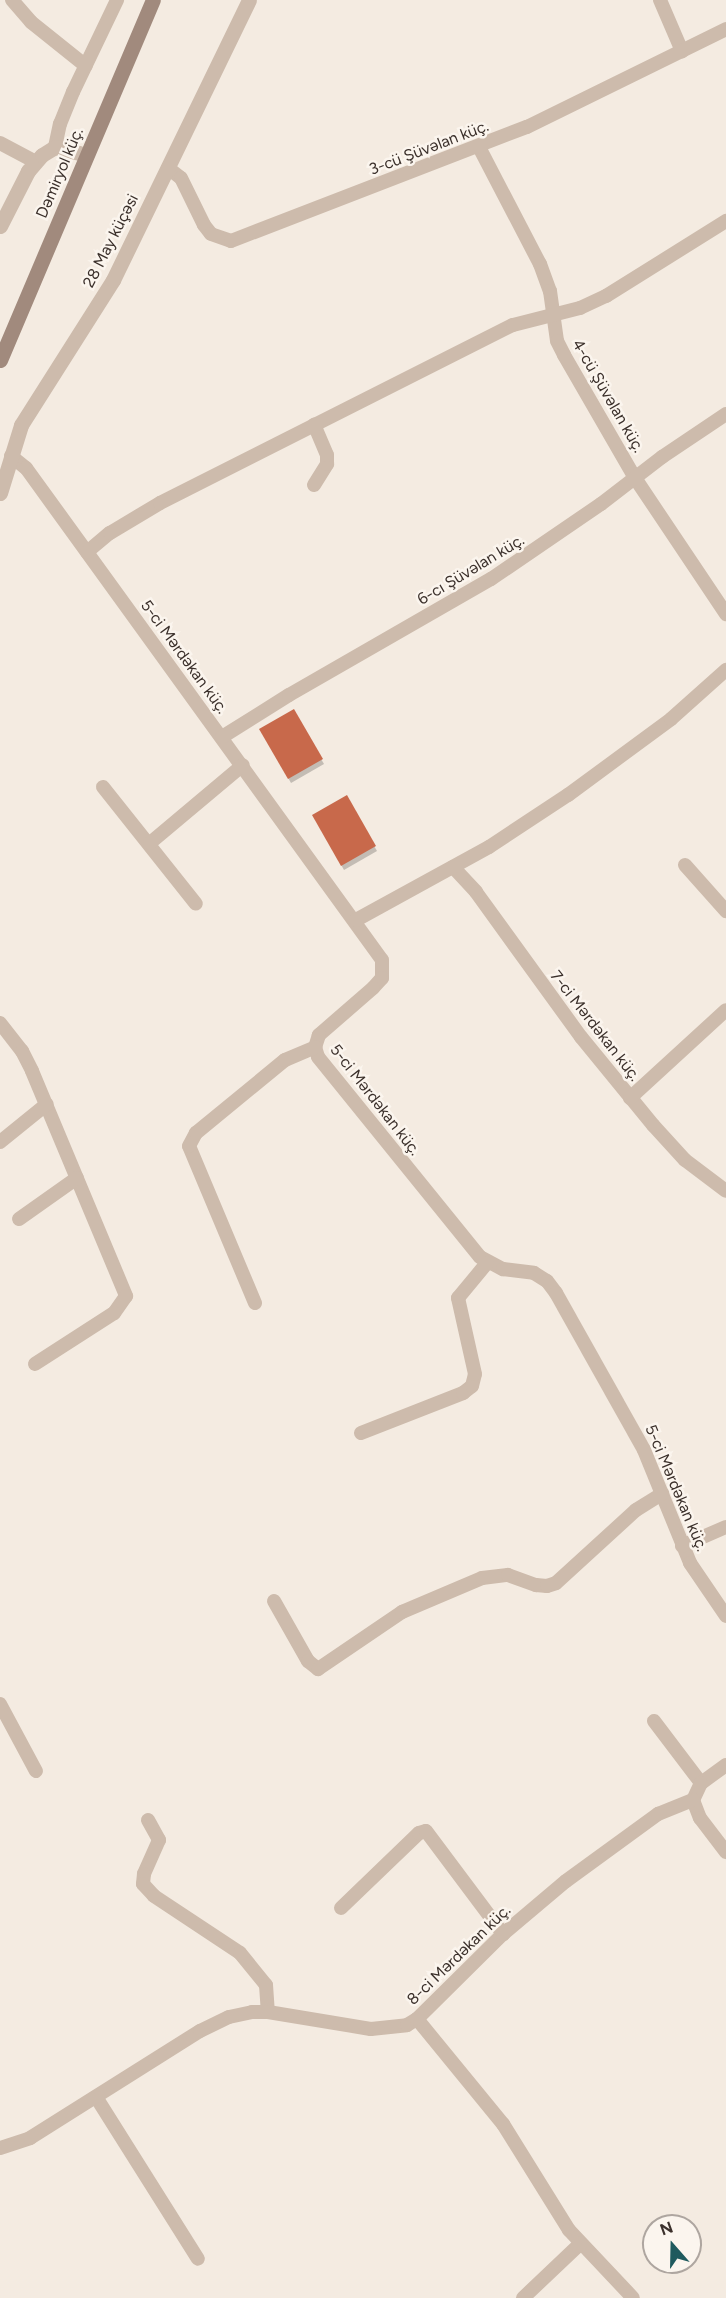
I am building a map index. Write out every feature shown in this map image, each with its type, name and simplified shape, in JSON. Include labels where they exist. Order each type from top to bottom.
[{"type":"main road","points":[[0,339],[145,0]]},
{"type":"main road","name":"Dəmiryol küç.","points":[[0,360],[153,0]]},
{"type":"street","points":[[12,0],[31,22],[86,66]]},
{"type":"street","name":"Dəmiryol küç.","points":[[55,147],[60,124],[117,0]]},
{"type":"street","name":"28 May küçəsi","points":[[0,493],[26,417],[113,280],[249,0]]},
{"type":"street","points":[[660,0],[682,51]]},
{"type":"street","name":"3-cü Şüvəlan küç.","points":[[168,168],[181,178],[210,234],[231,241],[526,127],[726,29]]},
{"type":"street","points":[[0,143],[35,162]]},
{"type":"street","points":[[0,226],[35,162],[55,147],[79,153]]},
{"type":"street","name":"4-cü Şüvəlan küç.","points":[[479,147],[540,264],[550,291],[557,341],[564,355],[635,478],[726,615]]},
{"type":"street","points":[[87,552],[132,518],[513,326],[580,308],[606,296],[726,221]]},
{"type":"street","name":"6-cı Şüvəlan küç.","points":[[222,737],[289,695],[491,579],[592,511],[726,414]]},
{"type":"street","points":[[314,425],[327,455],[327,464],[314,484]]},
{"type":"street","name":"5-ci Mərdəkan küç.","points":[[11,456],[26,468],[356,920],[382,960],[382,978],[324,1029],[316,1040],[315,1047],[321,1060],[487,1263],[502,1269],[534,1273],[547,1281],[556,1293],[630,1423],[662,1494],[682,1546],[699,1578],[726,1616]]},
{"type":"street","points":[[356,920],[524,825],[633,749],[726,670]]},
{"type":"street","points":[[150,843],[243,765]]},
{"type":"street","points":[[103,787],[150,843],[196,904]]},
{"type":"street","points":[[685,865],[726,911]]},
{"type":"street","name":"7-ci Mərdəkan küç.","points":[[453,867],[463,875],[516,951],[630,1098],[675,1151],[726,1191]]},
{"type":"street","points":[[630,1098],[726,1010]]},
{"type":"street","points":[[0,1023],[22,1050],[47,1104],[126,1296],[114,1313],[34,1364]]},
{"type":"street","points":[[255,1304],[189,1146],[196,1133],[285,1060],[315,1047]]},
{"type":"street","points":[[0,1142],[47,1104]]},
{"type":"street","points":[[20,1219],[77,1178]]},
{"type":"street","points":[[361,1433],[463,1393],[472,1386],[475,1374],[458,1298],[461,1291],[487,1263]]},
{"type":"street","points":[[274,1601],[308,1661],[318,1669],[402,1612],[482,1578],[508,1575],[536,1585],[547,1586],[556,1583],[636,1509],[662,1494]]},
{"type":"street","points":[[682,1546],[726,1527]]},
{"type":"street","points":[[0,1704],[36,1771]]},
{"type":"street","points":[[654,1721],[701,1783]]},
{"type":"street","points":[[726,1765],[701,1783],[693,1800],[700,1818],[726,1852]]},
{"type":"street","name":"8-ci Mərdəkan küç.","points":[[0,2148],[30,2138],[215,2023],[240,2014],[268,2012],[371,2029],[394,2028],[417,2019],[503,1934],[566,1881],[658,1814],[693,1800]]},
{"type":"street","points":[[148,1820],[159,1840],[144,1874],[143,1884],[163,1902],[240,1953],[266,1985],[268,2012]]},
{"type":"street","points":[[341,1908],[419,1833],[426,1831],[503,1934]]},
{"type":"street","points":[[417,2019],[503,2124],[556,2211],[580,2244],[633,2298]]},
{"type":"street","points":[[96,2097],[198,2259]]},
{"type":"street","points":[[523,2298],[580,2244]]},
{"type":"building","points":[[294,709],[323,759],[288,779],[259,729]]},
{"type":"building","points":[[347,795],[376,846],[341,866],[312,815]]}]
